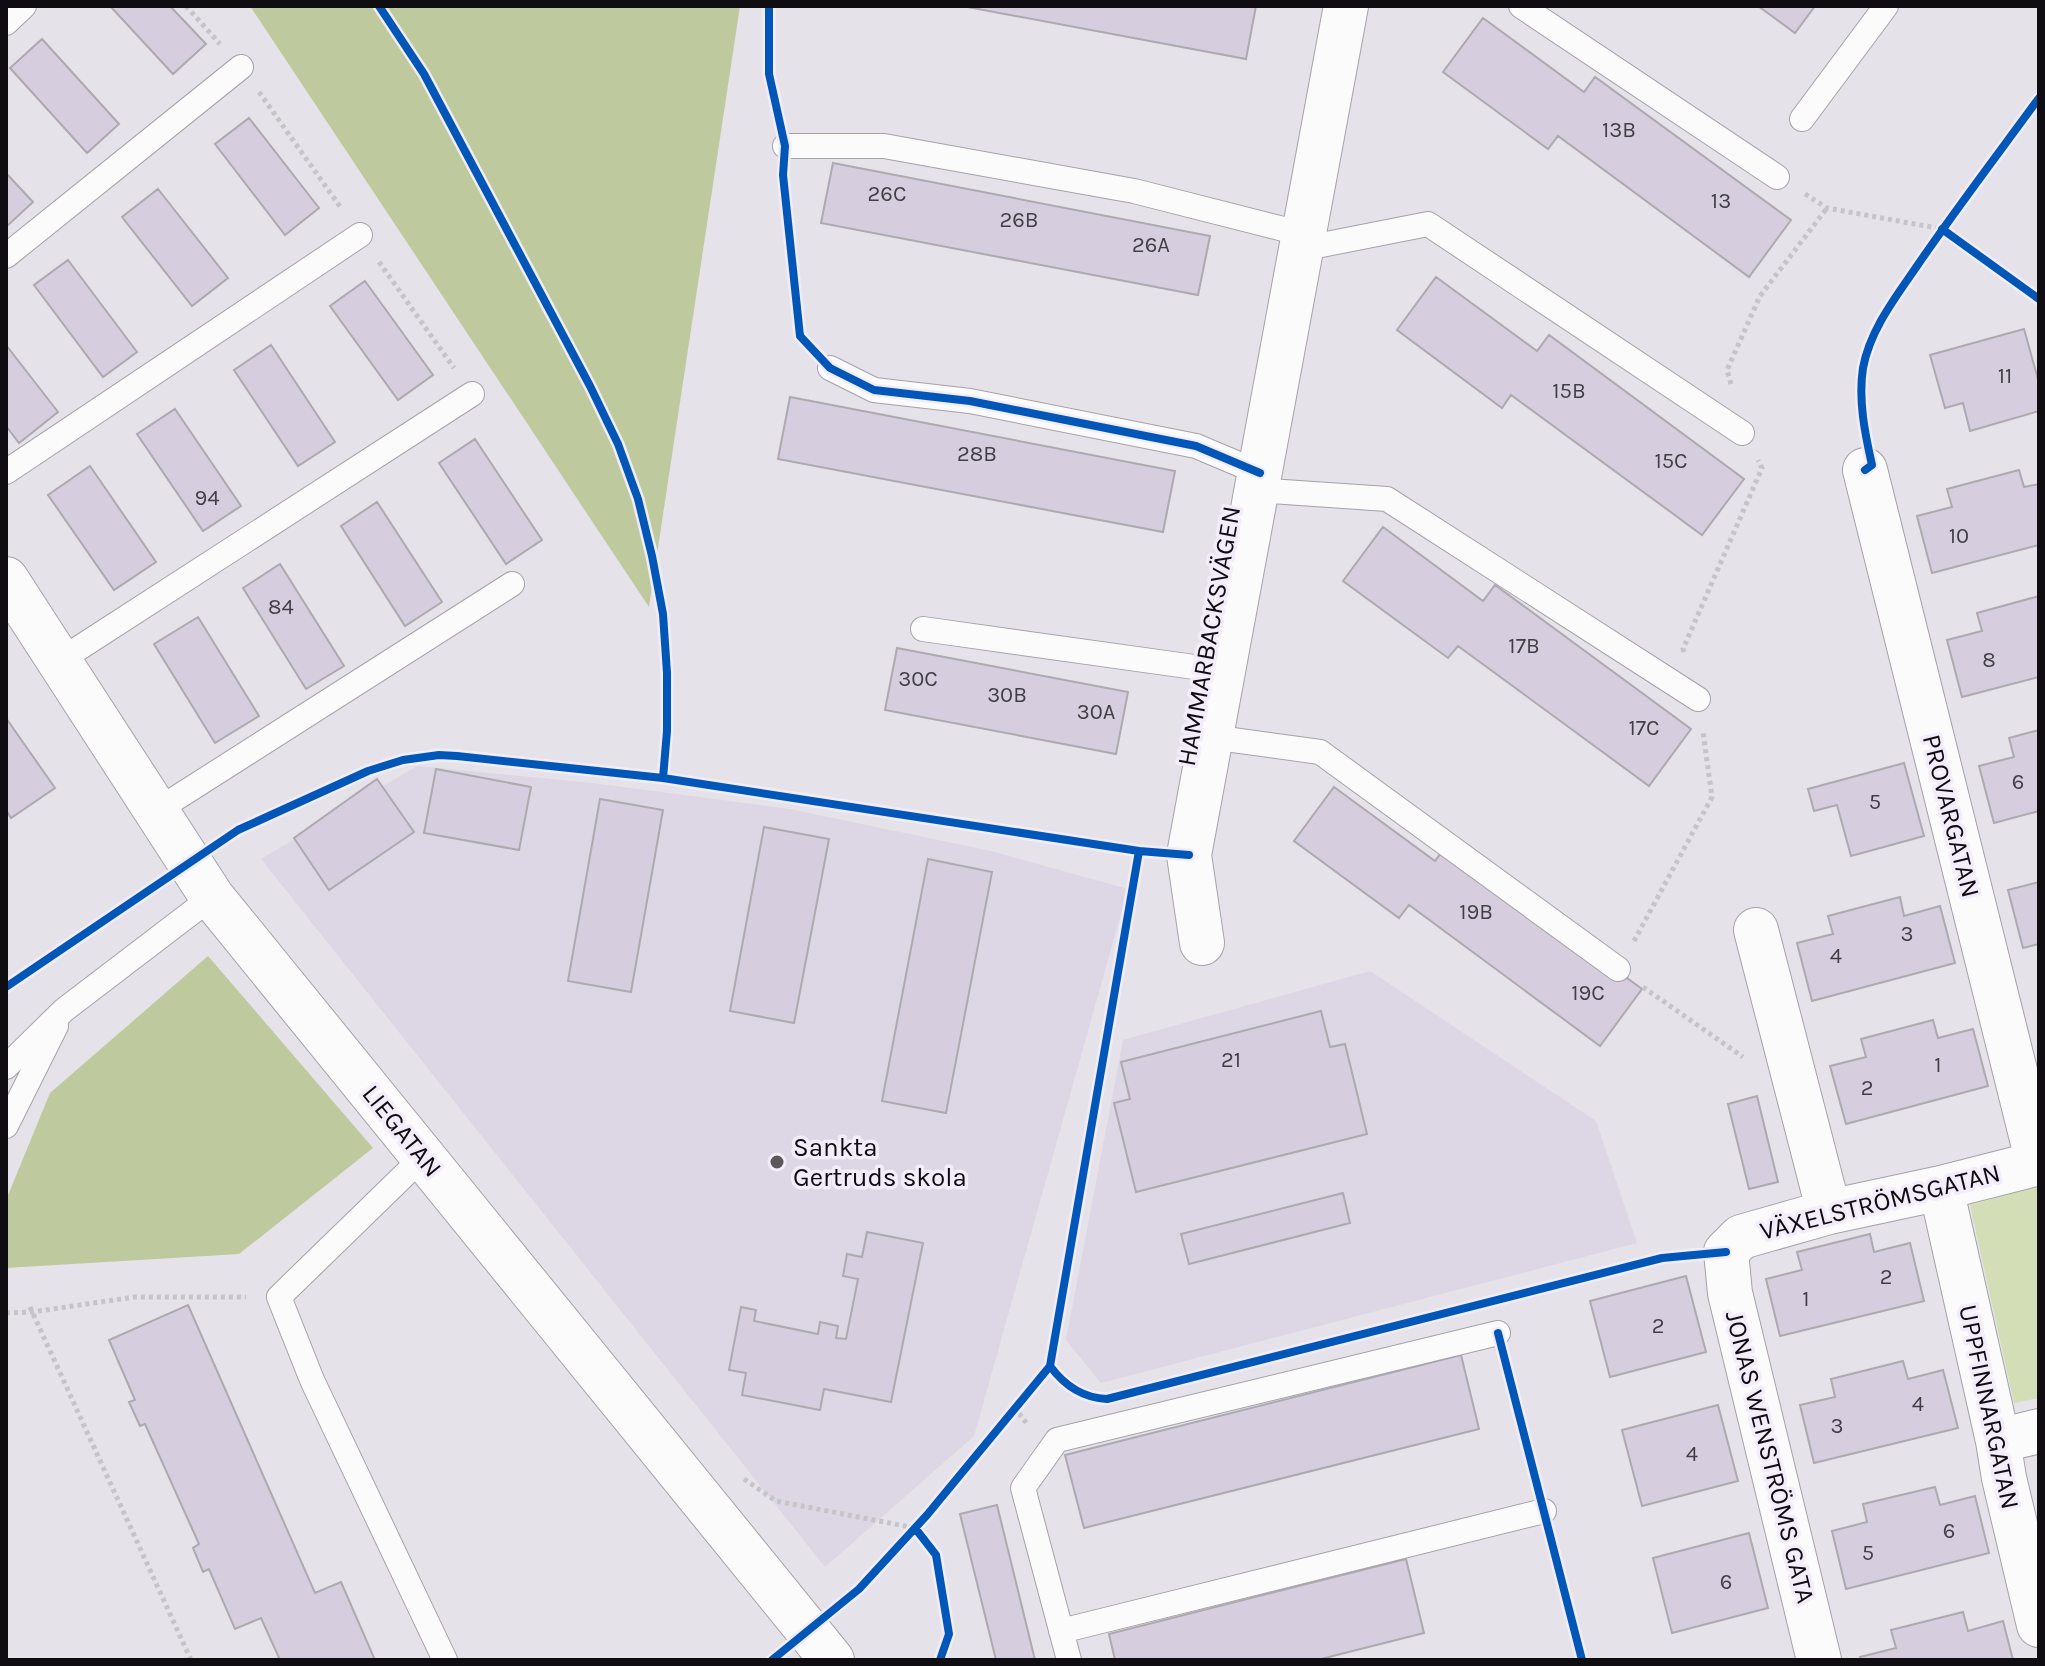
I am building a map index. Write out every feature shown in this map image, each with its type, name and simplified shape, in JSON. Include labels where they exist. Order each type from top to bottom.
[{"type":"street","name":"HAMMARBACKSVÄGEN","points":[[1202,943],[1189,855],[1346,6]]},
{"type":"street","name":"PROVARGATAN","points":[[1865,470],[2038,1163]]},
{"type":"street","name":"LIEGATAN","points":[[6,579],[212,897],[832,1660]]},
{"type":"street","points":[[1756,930],[1829,1212]]},
{"type":"street","name":"VÄXELSTRÖMSGATAN","points":[[1726,1252],[1741,1237],[1829,1212],[2038,1163]]},
{"type":"street","name":"UPPFINNARGATAN","points":[[1941,1188],[2018,1436],[2004,1478],[2039,1625]]},
{"type":"street","name":"JONAS WENSTRÖMS GATA","points":[[1726,1252],[1730,1293],[1819,1660]]},
{"type":"lane","points":[[6,23],[24,6]]},
{"type":"lane","points":[[1521,6],[1777,177]]},
{"type":"lane","points":[[1802,119],[1886,6]]},
{"type":"lane","points":[[6,256],[241,67]]},
{"type":"lane","points":[[785,146],[884,146],[1134,191],[1302,242],[1428,224],[1742,433]]},
{"type":"lane","points":[[6,472],[360,235]]},
{"type":"lane","points":[[830,368],[874,390],[970,401],[1196,446],[1258,482],[1387,499],[1698,699]]},
{"type":"lane","points":[[59,661],[472,394]]},
{"type":"lane","points":[[156,811],[512,584]]},
{"type":"lane","points":[[923,629],[1223,671]]},
{"type":"lane","points":[[1211,737],[1320,752],[1618,969]]},
{"type":"lane","points":[[6,1067],[64,1010],[212,897]]},
{"type":"lane","points":[[6,1126],[64,1010]]},
{"type":"lane","points":[[423,1157],[279,1297],[312,1380],[445,1660]]},
{"type":"lane","points":[[1069,1660],[1023,1488],[1057,1440],[1498,1333]]},
{"type":"lane","points":[[1061,1631],[1544,1511]]},
{"type":"path","points":[[186,6],[241,67],[472,394]]},
{"type":"path","points":[[769,6],[769,74],[785,146],[783,175],[800,336],[830,368]]},
{"type":"path","points":[[1777,177],[1827,208],[1942,229],[1954,238]]},
{"type":"path","points":[[1934,241],[1951,217]]},
{"type":"path","points":[[6,1313],[135,1297],[279,1297]]},
{"type":"path","points":[[31,1310],[191,1660]]},
{"type":"path","points":[[1005,1419],[1023,1397]]},
{"type":"path","points":[[1014,1407],[1036,1435]]},
{"type":"path","points":[[744,1479],[776,1501],[918,1524]]},
{"type":"path","points":[[918,1524],[922,1537]]},
{"type":"path","points":[[906,1538],[918,1524]]},
{"type":"shaded area","name":"Sankta Gertruds skola","points":[[417,766],[592,783],[790,809],[991,851],[1128,889],[974,1436],[825,1567],[261,859]]},
{"type":"shaded area","points":[[1370,971],[1596,1121],[1637,1243],[1101,1383],[1066,1340],[1123,1040]]},
{"type":"green space","points":[[250,6],[740,6],[649,607]]},
{"type":"green space","points":[[208,956],[373,1148],[239,1254],[6,1268],[6,1200],[50,1093]]},
{"type":"green space","points":[[2039,1186],[2039,1398],[2014,1403],[1970,1205]]},
{"type":"building","points":[[110,6],[170,6],[206,44],[173,74]]},
{"type":"building","points":[[962,6],[1256,6],[1246,59]]},
{"type":"building","points":[[1758,6],[1815,6],[1795,33]]},
{"type":"building","points":[[1483,18],[1584,92],[1595,77],[1791,220],[1749,277],[1558,136],[1548,149],[1443,72]]},
{"type":"building","points":[[42,39],[119,124],[87,153],[10,68]]},
{"type":"building","points":[[249,118],[319,208],[285,235],[215,144]]},
{"type":"building","points":[[833,163],[1210,236],[1198,295],[821,223]]},
{"type":"building","points":[[6,173],[33,202],[6,227]]},
{"type":"building","points":[[158,189],[228,278],[192,306],[122,217]]},
{"type":"building","points":[[68,260],[137,352],[103,377],[34,285]]},
{"type":"building","points":[[1436,277],[1537,351],[1549,335],[1744,479],[1702,535],[1511,395],[1502,408],[1397,330]]},
{"type":"building","points":[[365,281],[433,375],[398,400],[330,306]]},
{"type":"building","points":[[2024,329],[2039,383],[2039,411],[1970,431],[1963,403],[1945,408],[1930,355]]},
{"type":"building","points":[[6,345],[58,412],[19,443],[6,426]]},
{"type":"building","points":[[271,345],[335,442],[298,466],[234,370]]},
{"type":"building","points":[[790,397],[1175,471],[1163,532],[778,459]]},
{"type":"building","points":[[175,409],[241,506],[203,531],[137,434]]},
{"type":"building","points":[[475,439],[542,540],[506,564],[439,463]]},
{"type":"building","points":[[90,466],[156,562],[114,590],[48,495]]},
{"type":"building","points":[[2019,470],[2024,487],[2039,484],[2039,545],[1932,573],[1917,516],[1952,507],[1947,489]]},
{"type":"building","points":[[377,502],[442,602],[405,626],[341,526]]},
{"type":"building","points":[[1383,527],[1483,601],[1495,585],[1691,729],[1649,786],[1458,646],[1448,658],[1343,581]]},
{"type":"building","points":[[280,564],[344,666],[306,689],[243,588]]},
{"type":"building","points":[[2039,596],[2039,677],[1962,697],[1947,640],[1982,631],[1977,613]]},
{"type":"building","points":[[198,617],[259,716],[215,743],[154,644]]},
{"type":"building","points":[[897,648],[1128,692],[1116,754],[885,710]]},
{"type":"building","points":[[6,718],[55,788],[11,818],[6,810]]},
{"type":"building","points":[[2039,730],[2039,811],[1994,823],[1979,766],[2014,757],[2009,738]]},
{"type":"building","points":[[1904,763],[1924,836],[1851,856],[1837,805],[1814,811],[1808,789]]},
{"type":"building","points":[[436,769],[531,787],[519,850],[424,833]]},
{"type":"building","points":[[377,779],[414,832],[329,890],[294,838]]},
{"type":"building","points":[[1334,787],[1435,861],[1446,846],[1642,989],[1600,1046],[1409,905],[1399,918],[1294,841]]},
{"type":"building","points":[[600,799],[663,810],[631,992],[568,981]]},
{"type":"building","points":[[764,827],[829,839],[794,1023],[730,1011]]},
{"type":"building","points":[[928,859],[992,872],[946,1113],[882,1101]]},
{"type":"building","points":[[2039,882],[2039,944],[2023,948],[2008,890]]},
{"type":"building","points":[[1900,897],[1904,916],[1940,906],[1955,963],[1812,1001],[1797,943],[1833,934],[1828,916]]},
{"type":"building","points":[[1321,1011],[1330,1047],[1345,1044],[1367,1134],[1136,1192],[1114,1103],[1130,1099],[1121,1062]]},
{"type":"building","points":[[1933,1020],[1938,1038],[1973,1029],[1988,1086],[1846,1124],[1830,1066],[1866,1057],[1861,1039]]},
{"type":"building","points":[[1757,1096],[1778,1182],[1749,1189],[1728,1104]]},
{"type":"building","points":[[1343,1193],[1350,1223],[1189,1264],[1181,1234]]},
{"type":"building","points":[[867,1232],[923,1243],[891,1402],[824,1389],[820,1410],[742,1395],[746,1373],[729,1370],[741,1307],[756,1310],[754,1321],[818,1334],[820,1322],[838,1326],[836,1338],[846,1339],[858,1279],[843,1276],[847,1254],[862,1257]]},
{"type":"building","points":[[1870,1234],[1874,1252],[1910,1243],[1924,1301],[1780,1336],[1766,1279],[1802,1270],[1797,1252]]},
{"type":"building","points":[[1686,1276],[1706,1352],[1610,1377],[1590,1301]]},
{"type":"building","points":[[188,1305],[315,1593],[341,1582],[375,1660],[280,1660],[261,1618],[235,1629],[209,1569],[203,1572],[193,1548],[199,1544],[145,1424],[140,1426],[129,1402],[135,1400],[109,1340]]},
{"type":"building","points":[[1461,1355],[1479,1429],[1084,1528],[1065,1455]]},
{"type":"building","points":[[1903,1361],[1908,1379],[1943,1370],[1958,1428],[1814,1463],[1800,1405],[1835,1397],[1831,1379]]},
{"type":"building","points":[[1718,1405],[1738,1481],[1642,1506],[1622,1430]]},
{"type":"building","points":[[1935,1487],[1940,1505],[1975,1496],[1989,1553],[1846,1589],[1832,1531],[1867,1522],[1863,1504]]},
{"type":"building","points":[[997,1505],[1035,1660],[996,1660],[960,1514]]},
{"type":"building","points":[[1749,1533],[1768,1608],[1672,1633],[1653,1558]]},
{"type":"building","points":[[1406,1559],[1424,1633],[1317,1660],[1115,1660],[1109,1634]]},
{"type":"building","points":[[1963,1612],[1968,1631],[2003,1621],[2013,1660],[1861,1660],[1860,1657],[1896,1648],[1891,1630]]},
{"type":"cycle path","points":[[379,6],[424,74],[618,444],[638,499],[663,614],[667,673],[663,778]]},
{"type":"cycle path","points":[[769,6],[769,74],[785,146],[783,175],[800,336],[830,368],[874,390],[970,401],[1196,446],[1260,473]]},
{"type":"cycle path","points":[[1865,470],[1872,465],[1863,417],[1863,368],[1877,327],[1932,245],[2039,98]]},
{"type":"cycle path","points":[[1942,229],[2039,299]]},
{"type":"cycle path","points":[[6,987],[238,830],[368,771],[403,760],[439,755],[663,778],[1139,851],[1189,855]]},
{"type":"cycle path","points":[[772,1660],[859,1589],[927,1515],[1050,1366],[1139,851]]},
{"type":"cycle path","points":[[1050,1366],[1075,1389],[1107,1399],[1662,1258],[1726,1252]]},
{"type":"cycle path","points":[[1498,1333],[1582,1660]]},
{"type":"cycle path","points":[[915,1528],[936,1555],[949,1634],[940,1660]]},
{"type":"place","name":"Sankta Gertruds skola","points":[[777,1162]]}]
